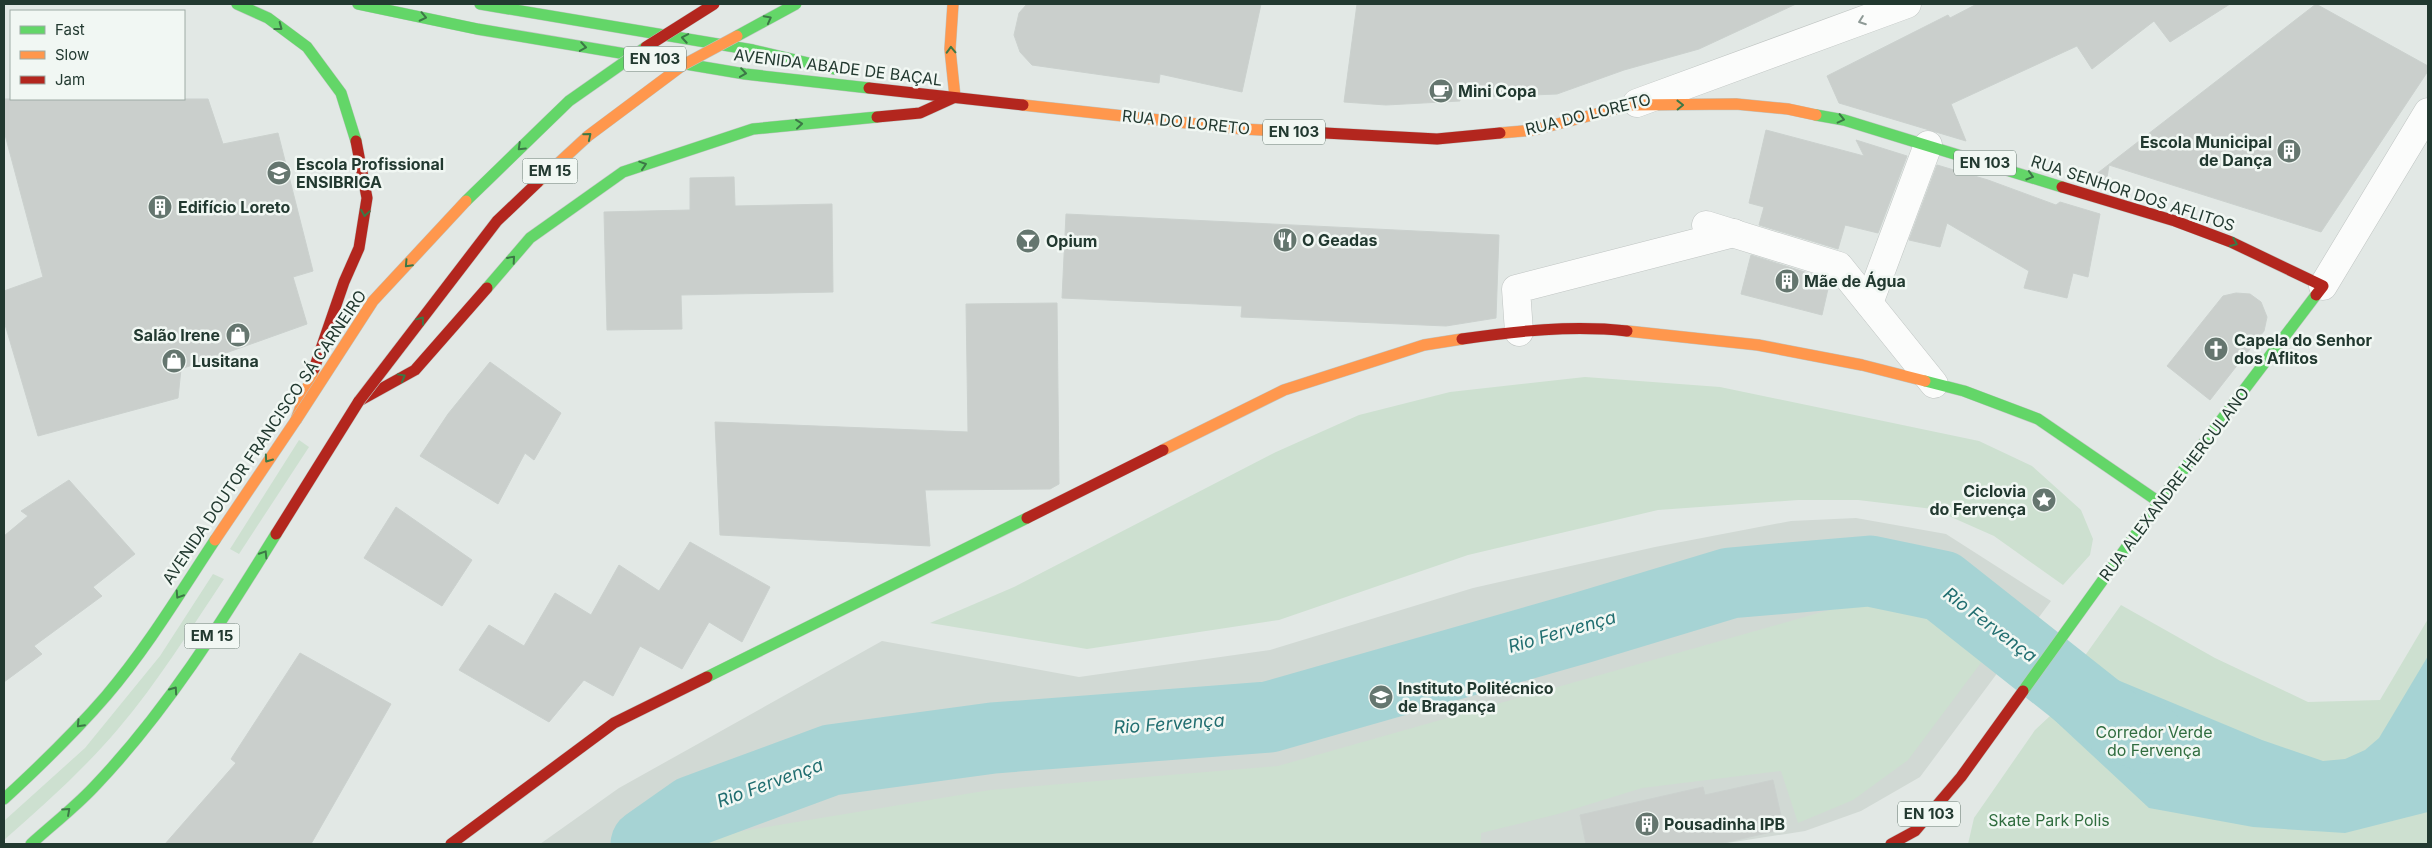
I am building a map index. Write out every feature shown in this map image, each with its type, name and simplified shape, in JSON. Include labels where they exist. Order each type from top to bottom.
[{"type":"main road","points":[[237,4],[268,18],[307,48],[341,93],[358,144],[367,198],[359,248],[344,282],[296,420]]},
{"type":"main road","name":"AVENIDA ABADE DE BAÇAL","points":[[358,4],[477,29],[745,74],[955,97]]},
{"type":"main road","name":"AVENIDA ABADE DE BAÇAL","points":[[480,4],[753,50],[955,97]]},
{"type":"main road","name":"AVENIDA DOUTOR FRANCISCO SÁ CARNEIRO","points":[[4,799],[58,749],[107,695],[155,632],[248,488],[296,420],[373,301],[483,183],[569,101],[670,30],[714,4]]},
{"type":"main road","name":"EM 15","points":[[31,844],[93,788],[166,702],[220,624],[359,401],[497,221],[588,136],[683,65],[796,4]]},
{"type":"main road","points":[[359,401],[415,370],[530,238],[623,172],[753,129],[920,113],[955,97],[950,49],[953,4]]},
{"type":"main road","name":"RUA DO LORETO","points":[[955,97],[1242,129],[1436,139],[1534,130],[1631,105]]},
{"type":"main road","name":"RUA SENHOR DOS AFLITOS","points":[[1631,105],[1736,104],[1788,109],[1844,120],[2175,221],[2240,246],[2323,286]]},
{"type":"main road","name":"RUA ALEXANDRE HERCULANO","points":[[1891,844],[1915,832],[1961,777],[2159,502],[2323,286]]},
{"type":"main road","points":[[451,844],[614,723],[1284,390],[1424,345],[1519,332],[1600,328],[1758,345],[1862,365],[1964,391],[2038,419],[2159,502]]},
{"type":"main road","name":"RUA ALEXANDRE HERCULANO","points":[[1942,817],[1961,777]]},
{"type":"street","name":"RUA DO LORETO","points":[[1631,105],[1907,4]]},
{"type":"street","name":"RUA ALEXANDRE HERCULANO","points":[[2323,286],[2428,112]]},
{"type":"street","points":[[1869,303],[1928,145]]},
{"type":"street","points":[[1706,225],[1839,266],[1934,384]]},
{"type":"street","points":[[1519,332],[1516,289],[1734,233]]},
{"type":"shaded area","name":"Instituto Politécnico de Bragança","points":[[1856,518],[1946,534],[2051,601],[1920,777],[1861,811],[1805,831],[1721,844],[540,844],[619,788],[882,641],[1079,677],[1270,650],[1473,588],[1655,547],[1791,521]]},
{"type":"green space","points":[[1585,377],[1720,387],[1979,441],[2032,466],[2081,510],[2093,539],[2090,555],[2063,585],[1994,536],[1933,509],[1858,500],[1798,500],[1658,510],[1468,555],[1279,620],[1087,649],[930,623],[1014,587],[1276,452],[1359,415],[1450,392]]},
{"type":"green space","points":[[299,440],[309,447],[239,554],[230,549]]},
{"type":"green space","points":[[213,574],[224,579],[173,656],[133,711],[78,772],[4,840],[4,821],[85,748],[160,656]]},
{"type":"green space","points":[[1865,600],[1928,615],[1983,660],[1908,760],[1853,800],[1798,823],[1781,771],[1642,788],[1558,814],[1481,833],[1481,844],[707,844],[719,835],[990,790],[1278,766]]},
{"type":"green space","name":"Corredor Verde do Fervença","points":[[2121,605],[2215,658],[2308,702],[2380,700],[2428,619],[2428,844],[1968,844],[1974,818],[2035,730],[2050,716],[2079,664]]},
{"type":"water","points":[[2428,656],[2428,812],[2345,833],[2253,827],[2149,808],[2050,716],[2079,664],[2262,740],[2323,761],[2345,759],[2365,750],[2379,738]]},
{"type":"building","points":[[1027,4],[1261,4],[1242,92],[1160,74],[1159,83],[1032,65],[1020,52],[1014,35],[1019,13]]},
{"type":"building","points":[[1357,4],[1796,4],[1699,49],[1624,70],[1557,94],[1460,98],[1460,101],[1386,105],[1344,102]]},
{"type":"building","points":[[1977,4],[2230,4],[2170,42],[2154,21],[2092,69],[2077,46],[1951,104],[1966,141],[1839,103],[1827,76],[1948,15],[1950,18]]},
{"type":"building","points":[[2316,4],[2428,66],[2428,71],[2321,232],[2109,165],[2106,184],[2090,179]]},
{"type":"building","name":"Edifício Loreto","points":[[4,99],[208,99],[223,144],[278,133],[313,271],[293,277],[307,324],[181,369],[178,398],[38,436],[4,321],[4,291],[43,277],[4,131]]},
{"type":"building","points":[[1766,130],[1864,156],[1856,140],[1907,156],[1878,233],[1845,225],[1838,249],[1759,225],[1764,207],[1749,203]]},
{"type":"building","points":[[1937,165],[1988,180],[2056,205],[2060,202],[2100,214],[2088,277],[2073,273],[2067,298],[2024,288],[2029,271],[1947,223],[1940,247],[1909,240]]},
{"type":"building","points":[[734,177],[735,206],[832,204],[833,292],[681,295],[682,329],[607,330],[604,212],[690,210],[690,178]]},
{"type":"building","points":[[1066,214],[1499,235],[1496,318],[1446,326],[1241,317],[1242,306],[1062,298]]},
{"type":"building","name":"Mãe de Água","points":[[1751,255],[1830,280],[1822,315],[1741,294]]},
{"type":"building","name":"Capela do Senhor dos Aflitos","points":[[2236,293],[2250,294],[2261,302],[2267,317],[2264,331],[2210,400],[2167,366],[2223,296]]},
{"type":"building","points":[[1057,303],[1059,484],[1050,489],[925,490],[930,546],[720,535],[715,422],[968,432],[966,304]]},
{"type":"building","points":[[490,362],[561,413],[534,460],[525,453],[498,504],[420,456],[448,414]]},
{"type":"building","points":[[69,480],[135,554],[93,587],[102,596],[34,646],[42,654],[4,682],[4,536],[28,516],[21,511]]},
{"type":"building","points":[[396,507],[472,560],[442,606],[364,558]]},
{"type":"building","points":[[690,542],[770,587],[742,642],[709,622],[682,669],[640,646],[613,696],[584,680],[549,722],[459,670],[489,625],[524,646],[555,593],[591,615],[619,565],[659,591]]},
{"type":"building","points":[[300,653],[391,704],[311,844],[165,844],[236,763],[231,759]]},
{"type":"building","points":[[1773,780],[1784,829],[1719,844],[1586,844],[1580,815],[1703,787],[1705,795]]},
{"type":"waterway","name":"Rio Fervença","points":[[646,844],[693,811],[831,760],[993,738],[1269,717],[1581,628],[1730,583],[1870,571],[1942,586],[2118,725],[2150,738]]},
{"type":"traffic: fast","points":[[237,4],[268,18],[307,47],[341,93],[356,141]]},
{"type":"traffic: fast","points":[[358,4],[477,29],[745,74],[869,88]]},
{"type":"traffic: fast","points":[[480,4],[753,50],[834,69]]},
{"type":"traffic: fast","points":[[737,36],[796,4]]},
{"type":"traffic: fast","points":[[466,201],[569,101],[646,47]]},
{"type":"traffic: fast","points":[[1816,115],[1844,120],[2062,187]]},
{"type":"traffic: fast","points":[[487,288],[530,238],[623,172],[753,129],[877,117]]},
{"type":"traffic: fast","points":[[2023,691],[2159,502],[2316,295]]},
{"type":"traffic: fast","points":[[1925,381],[1964,391],[2038,419],[2159,502]]},
{"type":"traffic: fast","points":[[707,677],[1027,518]]},
{"type":"traffic: fast","points":[[31,844],[86,795],[145,729],[191,666],[276,534]]},
{"type":"traffic: fast","points":[[4,799],[44,762],[94,710],[121,678],[163,620],[215,540]]},
{"type":"traffic: slow","points":[[953,4],[950,49],[955,97]]},
{"type":"traffic: slow","points":[[538,182],[588,136],[683,65],[737,36]]},
{"type":"traffic: slow","points":[[1500,133],[1534,130],[1631,105],[1736,104],[1788,109],[1816,115]]},
{"type":"traffic: slow","points":[[1023,105],[1242,129],[1325,133]]},
{"type":"traffic: slow","points":[[296,420],[373,301],[466,201]]},
{"type":"traffic: slow","points":[[1627,331],[1758,345],[1862,365],[1925,381]]},
{"type":"traffic: slow","points":[[1163,450],[1284,390],[1424,345],[1462,339]]},
{"type":"traffic: slow","points":[[215,540],[296,420],[314,369]]},
{"type":"traffic: jam","points":[[646,47],[714,4]]},
{"type":"traffic: jam","points":[[869,88],[1023,105]]},
{"type":"traffic: jam","points":[[877,117],[920,113],[953,98]]},
{"type":"traffic: jam","points":[[1325,133],[1437,139],[1500,133]]},
{"type":"traffic: jam","points":[[314,369],[344,282],[359,248],[367,198],[356,141]]},
{"type":"traffic: jam","points":[[359,401],[497,221],[538,182]]},
{"type":"traffic: jam","points":[[2062,187],[2175,221],[2231,242],[2323,286],[2316,295]]},
{"type":"traffic: jam","points":[[276,534],[359,401],[415,370],[487,288]]},
{"type":"traffic: jam","points":[[1462,339],[1544,330],[1606,329],[1627,331]]},
{"type":"traffic: jam","points":[[1027,518],[1163,450]]},
{"type":"traffic: jam","points":[[451,844],[614,723],[707,677]]},
{"type":"traffic: jam","points":[[1891,844],[1915,831],[1961,777],[2023,691]]},
{"type":"place","name":"Mini Copa","points":[[1441,91]]},
{"type":"place","name":"Escola Municipal de Dança","points":[[2289,151]]},
{"type":"place","name":"Escola Profissional ENSIBRIGA","points":[[279,173]]},
{"type":"place","name":"Edifício Loreto","points":[[160,207]]},
{"type":"place","name":"O Geadas","points":[[1285,240]]},
{"type":"place","name":"Opium","points":[[1028,241]]},
{"type":"place","name":"Mãe de Água","points":[[1787,281]]},
{"type":"place","name":"Salão Irene","points":[[238,335]]},
{"type":"place","name":"Capela do Senhor dos Aflitos","points":[[2216,349]]},
{"type":"place","name":"Lusitana","points":[[174,361]]},
{"type":"place","name":"Ciclovia do Fervença","points":[[2044,500]]},
{"type":"place","name":"Instituto Politécnico de Bragança","points":[[1381,697]]},
{"type":"place","name":"Pousadinha IPB","points":[[1647,824]]},
{"type":"park label","name":"Skate Park Polis","points":[[2049,820]]}]
